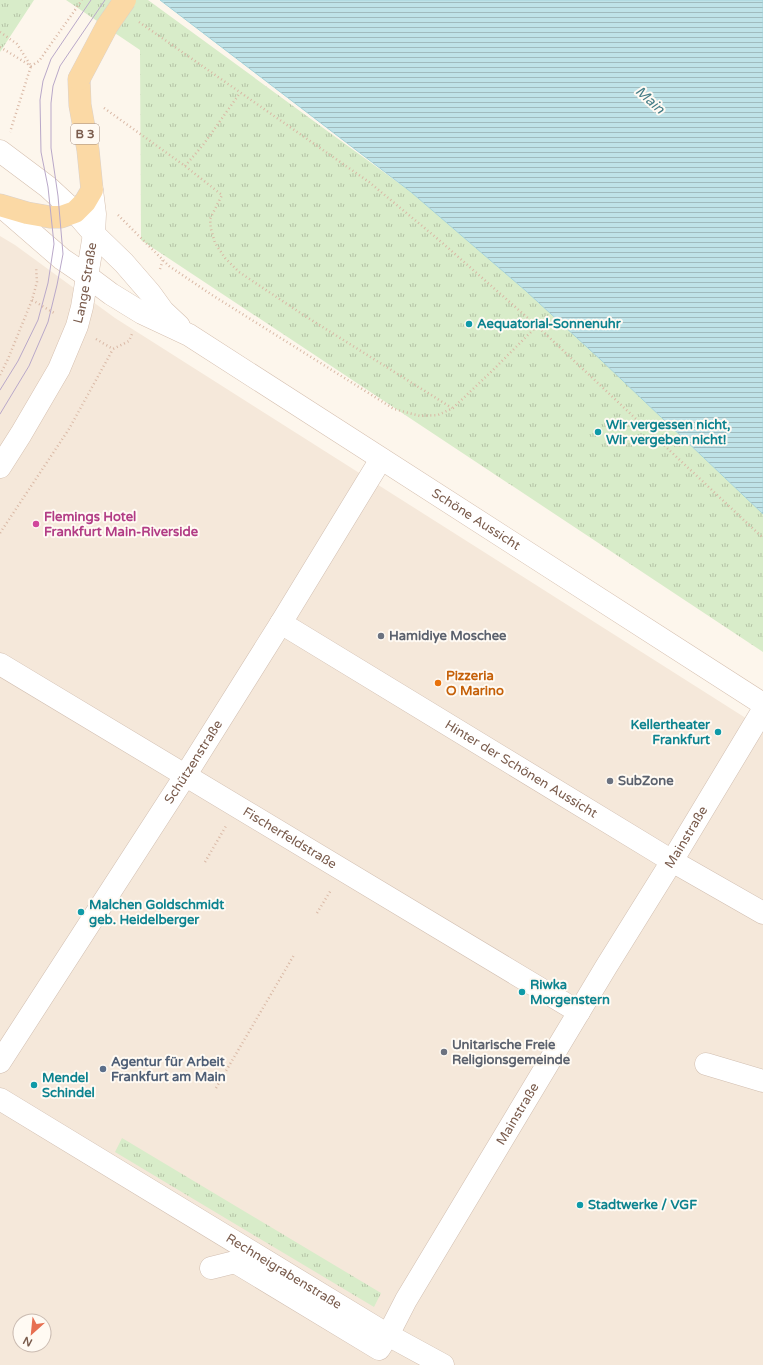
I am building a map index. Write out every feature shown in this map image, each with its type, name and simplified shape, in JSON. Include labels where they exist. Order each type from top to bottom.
[{"type":"main road","name":"Lange Straße","points":[[92,190],[88,150],[80,105],[79,79],[106,26],[125,0]]},
{"type":"main road","points":[[1,206],[27,213],[50,217],[61,217],[75,212],[85,202],[92,190]]},
{"type":"street","name":"Schöne Aussicht","points":[[0,151],[48,187],[75,212],[94,234],[124,263],[150,293],[163,311],[189,335]]},
{"type":"street","name":"Lange Straße","points":[[0,467],[59,369],[77,326],[82,307],[94,234],[95,214],[92,190]]},
{"type":"street","name":"Schöne Aussicht","points":[[1,206],[62,259],[111,294],[142,313],[189,335],[763,704]]},
{"type":"street","name":"Schützenstraße","points":[[0,1062],[281,623],[381,459]]},
{"type":"street","name":"Hinter der Schönen Aussicht","points":[[281,623],[672,861],[763,913]]},
{"type":"street","name":"Fischerfeldstraße","points":[[0,664],[237,808],[579,1012]]},
{"type":"street","name":"Mainstraße","points":[[379,1350],[406,1300],[763,710]]},
{"type":"street","points":[[706,1064],[763,1081]]},
{"type":"street","name":"Rechneigrabenstraße","points":[[0,1099],[379,1350]]},
{"type":"street","name":"Rechneigrabenstraße","points":[[212,1268],[235,1262],[379,1350]]},
{"type":"street","points":[[379,1350],[443,1365]]},
{"type":"path","points":[[10,132],[31,66],[39,61],[82,0]]},
{"type":"path","points":[[152,30],[369,182],[439,240],[537,326],[763,538]]},
{"type":"path","points":[[0,32],[17,44],[31,66]]},
{"type":"path","points":[[0,47],[31,66]]},
{"type":"path","points":[[185,166],[203,145],[240,93]]},
{"type":"path","points":[[110,112],[185,166],[222,195],[210,219],[210,229],[215,243],[225,258],[239,272],[305,316],[453,408]]},
{"type":"path","points":[[118,214],[169,266],[212,295],[394,409],[420,416],[438,415],[453,408],[490,374],[537,326]]},
{"type":"path","points":[[0,375],[32,300],[37,282],[36,260]]},
{"type":"path","points":[[32,300],[38,304]]},
{"type":"path","points":[[0,533],[68,429],[113,349],[129,341],[131,336]]},
{"type":"path","points":[[102,343],[113,349]]},
{"type":"path","points":[[205,862],[237,808]]},
{"type":"path","points":[[318,913],[326,898]]},
{"type":"path","points":[[216,1088],[294,955]]},
{"type":"shaded area","points":[[0,236],[15,245],[115,318],[763,729],[763,1365],[0,1365]]},
{"type":"green space","points":[[0,0],[34,0],[0,52]]},
{"type":"green space","points":[[66,0],[148,0],[411,192],[526,291],[601,360],[763,514],[763,652],[141,240],[140,50]]},
{"type":"green space","points":[[122,1138],[381,1293],[374,1307],[115,1152]]},
{"type":"water","name":"Main","points":[[160,0],[763,0],[763,514],[526,291],[411,192]]},
{"type":"tram line","points":[[0,390],[18,361],[38,320],[48,283],[54,244],[48,187],[41,152],[40,100],[43,81],[51,59],[91,0]]},
{"type":"tram line","points":[[0,414],[29,366],[48,322],[63,254],[58,196],[51,148],[51,103],[53,86],[60,66],[105,0]]},
{"type":"place","name":"Aequatorial-Sonnenuhr","points":[[469,324]]},
{"type":"place","name":"Wir vergessen nicht, Wir vergeben nicht!","points":[[598,432]]},
{"type":"place","name":"Flemings Hotel Frankfurt Main-Riverside","points":[[36,524]]},
{"type":"place","name":"Hamidiye Moschee","points":[[381,636]]},
{"type":"place","name":"Pizzeria O Marino","points":[[438,683]]},
{"type":"place","name":"Kellertheater Frankfurt","points":[[718,732]]},
{"type":"place","name":"SubZone","points":[[610,781]]},
{"type":"place","name":"Malchen Goldschmidt geb. Heidelberger","points":[[81,912]]},
{"type":"place","name":"Riwka Morgenstern","points":[[522,992]]},
{"type":"place","name":"Unitarische Freie Religionsgemeinde","points":[[444,1052]]},
{"type":"place","name":"Agentur für Arbeit Frankfurt am Main","points":[[103,1069]]},
{"type":"place","name":"Mendel Schindel","points":[[34,1085]]},
{"type":"place","name":"Stadtwerke / VGF","points":[[580,1205]]}]
